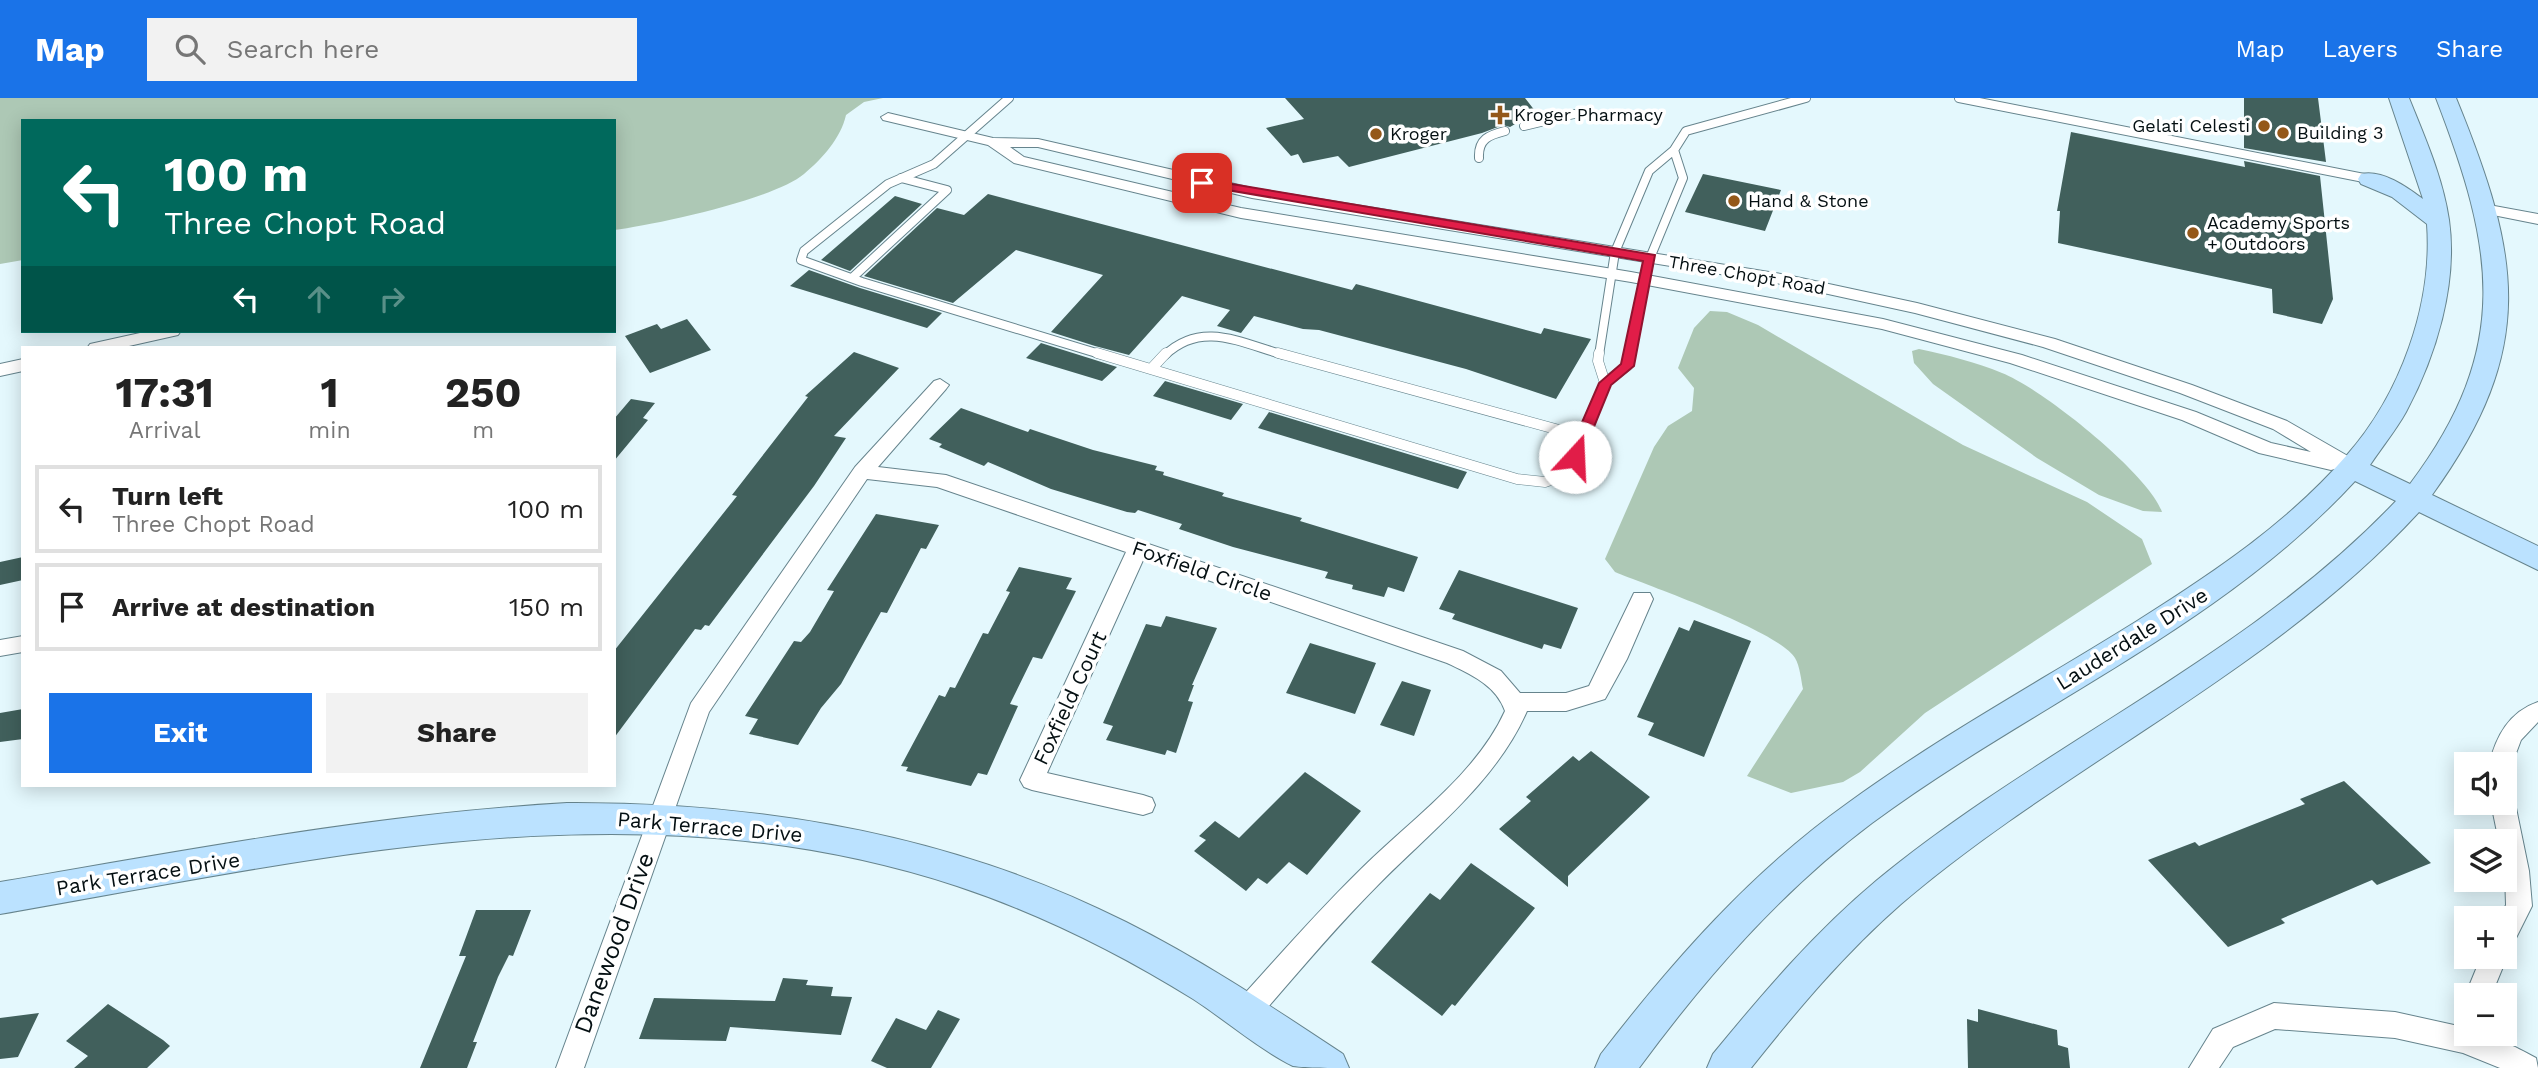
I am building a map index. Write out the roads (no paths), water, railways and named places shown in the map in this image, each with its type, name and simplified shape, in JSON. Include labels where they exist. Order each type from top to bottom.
[{"type":"main road","name":"Lauderdale Drive","points":[[1615,1068],[1669,998],[1757,901],[1856,816],[2212,588],[2275,543],[2328,496],[2353,468],[2392,414],[2419,359],[2428,332],[2439,262],[2438,222],[2424,164],[2399,98]]},
{"type":"main road","points":[[1727,1068],[1792,987],[1855,922],[1914,872],[2005,807],[2304,605],[2371,547],[2445,459],[2465,422],[2489,356],[2498,286],[2488,210],[2446,98]]},
{"type":"main road","points":[[2369,179],[2424,164]]},
{"type":"main road","points":[[2369,179],[2400,192],[2438,222]]},
{"type":"main road","name":"Three Chopt Road","points":[[2353,468],[2538,559]]},
{"type":"main road","name":"Park Terrace Drive","points":[[0,898],[362,838],[465,825],[568,818],[659,818],[755,827],[838,840],[927,862],[998,885],[1122,938],[1199,980],[1329,1068]]},
{"type":"street","name":"Three Chopt Road","points":[[888,117],[993,142],[1038,143],[1252,193],[1615,252],[1875,298],[2049,343],[2280,425],[2353,468]]},
{"type":"street","name":"Three Chopt Road","points":[[993,142],[1019,160],[1204,206],[1839,314],[1926,335],[2086,381],[2189,416],[2266,447],[2353,468]]},
{"type":"street","points":[[2488,210],[2538,219]]},
{"type":"street","points":[[105,346],[163,333]]},
{"type":"street","points":[[0,370],[21,365]]},
{"type":"street","points":[[659,818],[699,709],[862,472],[940,386]]},
{"type":"street","name":"Foxfield Circle","points":[[862,472],[939,480],[1455,657],[1493,677],[1514,702]]},
{"type":"street","name":"Foxfield Court","points":[[1138,549],[1032,780],[1143,805]]},
{"type":"street","points":[[1245,1012],[1366,880],[1479,768],[1512,727],[1516,711],[1514,702],[1566,702],[1597,693],[1616,659],[1642,600]]},
{"type":"street","points":[[0,648],[21,644]]},
{"type":"street","points":[[2504,752],[2507,738],[2528,715],[2538,711]]},
{"type":"street","points":[[2505,815],[2517,871],[2517,910]]},
{"type":"street","name":"Danewood Drive","points":[[570,1068],[659,818]]},
{"type":"street","points":[[2203,1068],[2223,1038],[2274,1016],[2395,1024],[2454,1034]]},
{"type":"street","points":[[2486,1046],[2526,1068]]},
{"type":"lane","points":[[1009,98],[934,164],[888,184],[804,251],[801,260],[808,265],[1517,479],[1545,482],[1564,475],[1575,457],[1581,436],[1605,383],[1627,366],[1650,258],[1683,178],[1674,150]]},
{"type":"lane","points":[[1605,383],[1598,361],[1615,252],[1649,171],[1674,150],[1686,131],[1806,98]]},
{"type":"lane","points":[[1959,98],[2369,179]]},
{"type":"lane","points":[[1524,126],[1574,114]]},
{"type":"lane","points":[[1479,158],[1478,144],[1483,139],[1505,131]]},
{"type":"lane","points":[[852,278],[947,190],[901,178]]},
{"type":"lane","points":[[1152,368],[1174,343],[1193,335],[1209,334],[1581,436]]},
{"type":"place","name":"Kroger Pharmacy","points":[[1500,115]]},
{"type":"place","name":"Gelati Celesti","points":[[2264,126]]},
{"type":"place","name":"Building 3","points":[[2283,133]]},
{"type":"place","name":"Kroger","points":[[1376,134]]},
{"type":"place","name":"Hand & Stone","points":[[1734,201]]},
{"type":"place","name":"Academy Sports + Outdoors","points":[[2193,233]]}]
